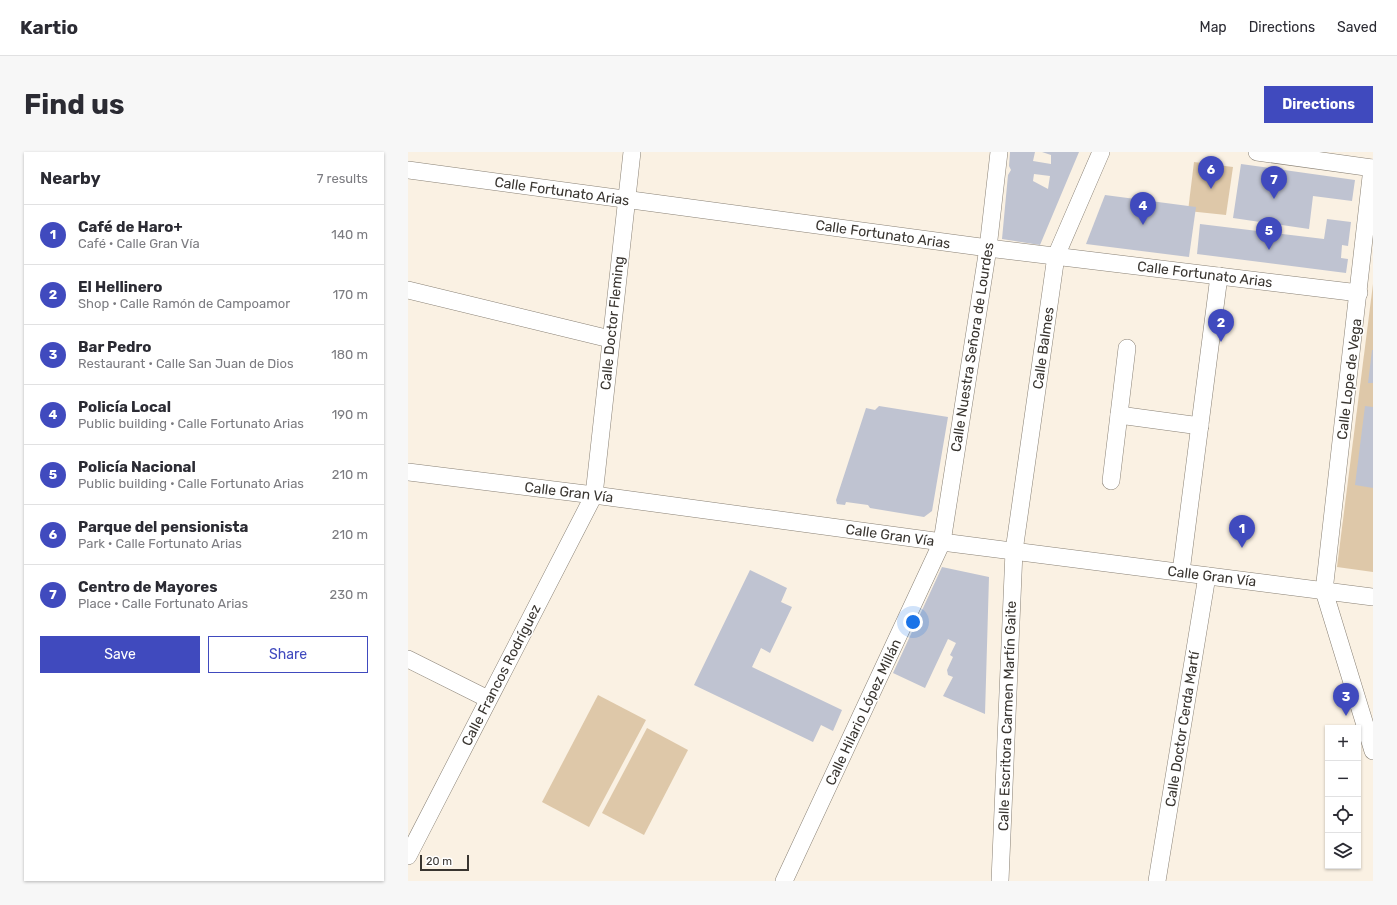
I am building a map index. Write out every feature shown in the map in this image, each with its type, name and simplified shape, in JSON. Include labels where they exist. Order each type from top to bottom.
[{"type":"street","name":"Calle Doctor Fleming","points":[[594,495],[610,339],[632,152]]},
{"type":"street","name":"Calle Nuestra Señora de Lourdes","points":[[942,542],[988,248],[1000,152]]},
{"type":"street","name":"Calle Balmes","points":[[1014,551],[1056,256],[1101,152]]},
{"type":"street","points":[[1257,152],[1372,168]]},
{"type":"street","name":"Calle Lope de Vega","points":[[1324,591],[1372,168]]},
{"type":"street","name":"Calle Fortunato Arias","points":[[408,170],[988,248],[1359,293]]},
{"type":"street","points":[[1181,572],[1219,276]]},
{"type":"street","points":[[408,290],[610,339]]},
{"type":"street","points":[[1111,481],[1127,348]]},
{"type":"street","points":[[1119,415],[1200,426]]},
{"type":"street","name":"Calle Gran Vía","points":[[408,472],[1373,597]]},
{"type":"street","name":"Calle Francos Rodríguez","points":[[408,856],[594,495]]},
{"type":"street","name":"Calle Hilario López Millán","points":[[784,881],[942,542]]},
{"type":"street","name":"Calle Escritora Carmen Martín Gaite","points":[[1000,881],[1014,551]]},
{"type":"street","name":"Calle Doctor Cerda Martí","points":[[1157,881],[1207,576]]},
{"type":"street","points":[[1324,591],[1373,751]]},
{"type":"street","points":[[408,659],[488,699]]},
{"type":"shaded area","points":[[1194,162],[1233,167],[1226,215],[1188,211]]},
{"type":"shaded area","points":[[1373,284],[1373,572],[1337,567]]},
{"type":"shaded area","points":[[598,695],[646,720],[589,827],[542,802]]},
{"type":"shaded area","points":[[647,728],[688,750],[644,835],[602,813]]},
{"type":"building","points":[[1010,152],[1035,152],[1033,161],[1051,164],[1051,155],[1042,152],[1079,152],[1040,245],[1002,239],[1008,175],[1011,170],[1009,166]],"holes":[[[1034,174],[1050,176],[1048,189],[1033,181]]]},
{"type":"building","points":[[1241,164],[1355,180],[1352,201],[1313,196],[1309,229],[1233,218]]},
{"type":"building","points":[[1105,195],[1196,207],[1189,257],[1086,244]]},
{"type":"building","points":[[1327,219],[1351,222],[1348,246],[1342,245],[1341,258],[1348,259],[1346,273],[1197,254],[1200,224],[1324,239]]},
{"type":"building","points":[[1372,350],[1373,383],[1368,383]]},
{"type":"building","points":[[879,406],[948,417],[932,511],[924,517],[870,508],[868,505],[846,502],[845,505],[837,504],[836,500],[866,408],[875,410]]},
{"type":"building","points":[[1365,406],[1373,407],[1373,488],[1355,485]]},
{"type":"building","points":[[942,567],[989,577],[985,714],[943,696],[953,677],[948,675],[947,670],[953,657],[950,655],[956,643],[948,639],[925,688],[893,673]]},
{"type":"building","points":[[750,570],[787,588],[781,602],[792,607],[770,653],[761,648],[752,667],[842,710],[833,731],[821,725],[813,742],[694,685]]},
{"type":"place","name":"Parque del pensionista","points":[[1211,189]]},
{"type":"place","name":"Centro de Mayores","points":[[1274,199]]},
{"type":"place","name":"Policía Local","points":[[1143,225]]},
{"type":"place","name":"Policía Nacional","points":[[1269,250]]},
{"type":"place","name":"El Hellinero","points":[[1221,342]]},
{"type":"place","name":"Café de Haro+","points":[[1242,548]]},
{"type":"place","name":"Bar Pedro","points":[[1346,716]]}]
